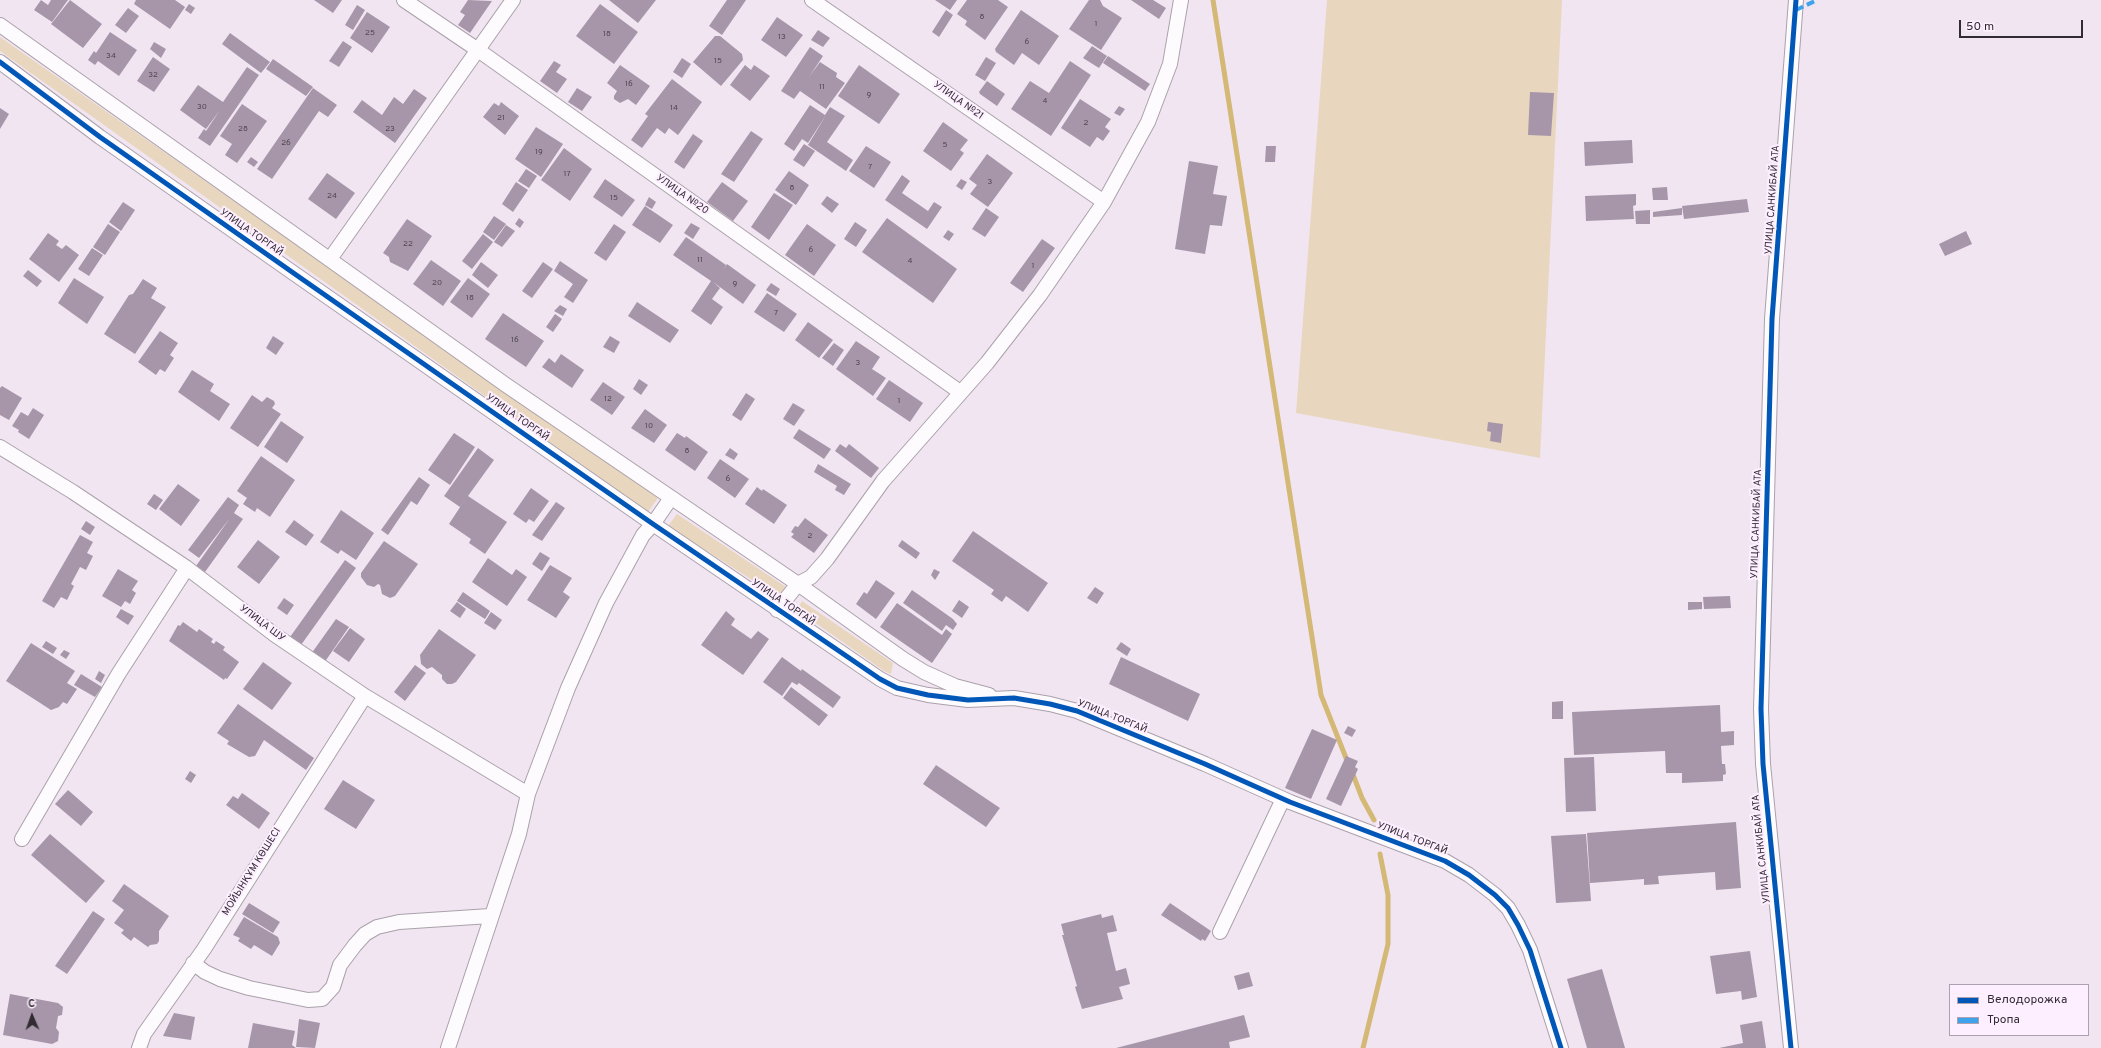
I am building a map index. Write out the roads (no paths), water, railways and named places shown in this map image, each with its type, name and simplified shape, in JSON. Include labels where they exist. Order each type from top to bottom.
[{"type":"street","name":"УЛИЦА №20","points":[[404,0],[478,50],[960,392]]},
{"type":"street","points":[[330,259],[513,0]]},
{"type":"street","name":"УЛИЦА №21","points":[[812,0],[1104,202]]},
{"type":"street","points":[[777,610],[798,584],[811,577],[827,559],[883,480],[987,362],[1040,295],[1104,202],[1148,122],[1170,64],[1182,0]]},
{"type":"street","name":"УЛИЦА САНКИБАЙ АТА","points":[[1792,1048],[1763,764],[1761,709],[1772,319],[1796,0]]},
{"type":"street","name":"УЛИЦА ТОРГАЙ","points":[[0,25],[506,385],[798,584],[903,659],[924,672],[955,686],[999,697],[1042,702],[1077,711],[1205,764],[1283,799],[1445,861],[1469,875],[1495,895],[1508,908],[1518,925],[1530,950],[1560,1048]]},
{"type":"street","name":"УЛИЦА ТОРГАЙ","points":[[0,62],[100,137],[653,524],[880,679],[897,688],[928,695],[955,699],[986,700],[999,697]]},
{"type":"street","name":"УЛИЦА ШУ","points":[[0,447],[73,492],[186,568],[275,635],[365,696],[528,794]]},
{"type":"street","points":[[448,1048],[490,916],[519,834],[528,794],[568,688],[606,604],[643,535],[653,524],[671,498]]},
{"type":"street","points":[[22,839],[119,673],[186,568]]},
{"type":"street","name":"МОЙЫНҚҰМ КӨШЕСІ","points":[[140,1048],[144,1034],[193,963],[365,696]]},
{"type":"street","points":[[1220,932],[1283,799]]},
{"type":"street","points":[[193,963],[205,972],[220,979],[250,988],[308,1000],[322,999],[332,987],[340,965],[355,945],[365,934],[377,927],[400,922],[490,916]]},
{"type":"waterway","points":[[1213,0],[1321,695],[1348,763]]},
{"type":"waterway","points":[[1352,772],[1362,798],[1374,820]]},
{"type":"waterway","points":[[1363,1048],[1388,944],[1388,895],[1380,854]]}]
